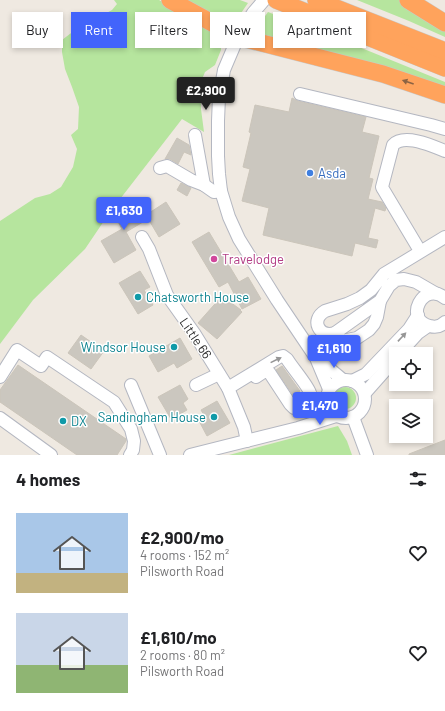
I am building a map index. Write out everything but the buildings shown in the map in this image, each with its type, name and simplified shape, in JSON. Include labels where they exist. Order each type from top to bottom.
[{"type":"highway","points":[[170,0],[210,22]]},
{"type":"highway","points":[[276,0],[445,68]]},
{"type":"highway","points":[[316,0],[445,51]]},
{"type":"highway","points":[[408,0],[445,23]]},
{"type":"highway","points":[[265,44],[383,74],[445,95]]},
{"type":"street","points":[[254,12],[264,0]]},
{"type":"street","points":[[233,48],[224,70],[219,97],[219,174],[221,191],[229,217],[239,239],[277,300],[316,358],[329,389],[327,400],[332,413],[342,418],[353,417],[358,414],[365,405],[365,393],[362,388],[316,358]]},
{"type":"street","points":[[300,94],[445,129]]},
{"type":"street","points":[[195,135],[204,185]]},
{"type":"street","points":[[420,251],[382,189],[388,162],[393,145],[398,141],[410,140],[445,151]]},
{"type":"street","points":[[160,168],[167,166],[191,180],[204,185],[214,192],[221,191]]},
{"type":"street","name":"Little 66","points":[[142,237],[149,249],[167,295],[194,333],[228,388],[244,427],[247,441]]},
{"type":"street","points":[[380,301],[335,333],[330,335],[319,330],[317,322],[318,317],[322,313],[360,298],[371,290],[384,274],[445,237]]},
{"type":"street","points":[[335,333],[342,341],[357,338],[369,330],[377,317],[380,301],[389,286],[396,280],[404,279],[420,284],[442,296]]},
{"type":"street","points":[[410,281],[420,320],[428,326],[444,325]]},
{"type":"street","points":[[329,389],[338,382],[366,374],[409,329],[418,310],[420,300],[430,294],[442,296]]},
{"type":"street","points":[[405,347],[418,333],[428,326]]},
{"type":"street","points":[[0,377],[17,350],[41,366],[47,357],[114,402],[131,428],[134,441],[133,450],[130,455]]},
{"type":"street","points":[[228,388],[283,356],[287,359],[306,386],[310,393],[309,400],[305,404],[294,408],[269,372],[265,371],[256,377]]},
{"type":"street","points":[[365,393],[389,366]]},
{"type":"street","points":[[196,385],[219,374]]},
{"type":"street","points":[[114,402],[133,390],[160,455]]},
{"type":"street","points":[[298,428],[328,405]]},
{"type":"street","points":[[190,455],[298,428],[336,416]]},
{"type":"street","points":[[353,417],[367,455]]},
{"type":"street","points":[[0,418],[51,455]]},
{"type":"green space","points":[[114,0],[159,0],[181,12],[135,12],[135,48],[202,48],[202,24],[210,29],[210,48],[221,48],[221,50],[215,65],[205,72],[200,84],[204,132],[182,119],[110,212],[85,249],[33,300],[0,344],[0,221],[35,198],[50,194],[61,187],[73,167],[77,149],[71,135],[78,129],[79,107],[65,69],[62,52],[63,39],[71,33],[71,48],[127,48],[127,12],[108,12],[117,4]]},
{"type":"green space","points":[[182,0],[240,0],[248,3],[242,12],[210,12],[210,15]]},
{"type":"green space","points":[[357,0],[399,0],[445,27],[445,37],[409,21]]},
{"type":"green space","points":[[268,12],[273,14],[273,39],[265,36],[265,16]]},
{"type":"green space","points":[[305,48],[361,48],[445,82],[445,89]]},
{"type":"green space","points":[[345,387],[353,390],[356,398],[353,406],[345,409],[337,406],[334,398],[337,390]]},
{"type":"green space","points":[[338,426],[347,441],[352,455],[229,455]]},
{"type":"place","name":"Asda","points":[[310,173]]},
{"type":"place","name":"Travelodge","points":[[214,259]]},
{"type":"place","name":"Chatsworth House","points":[[138,297]]},
{"type":"place","name":"Windsor House","points":[[174,347]]},
{"type":"place","name":"Sandingham House","points":[[214,417]]},
{"type":"place","name":"DX","points":[[63,421]]}]
